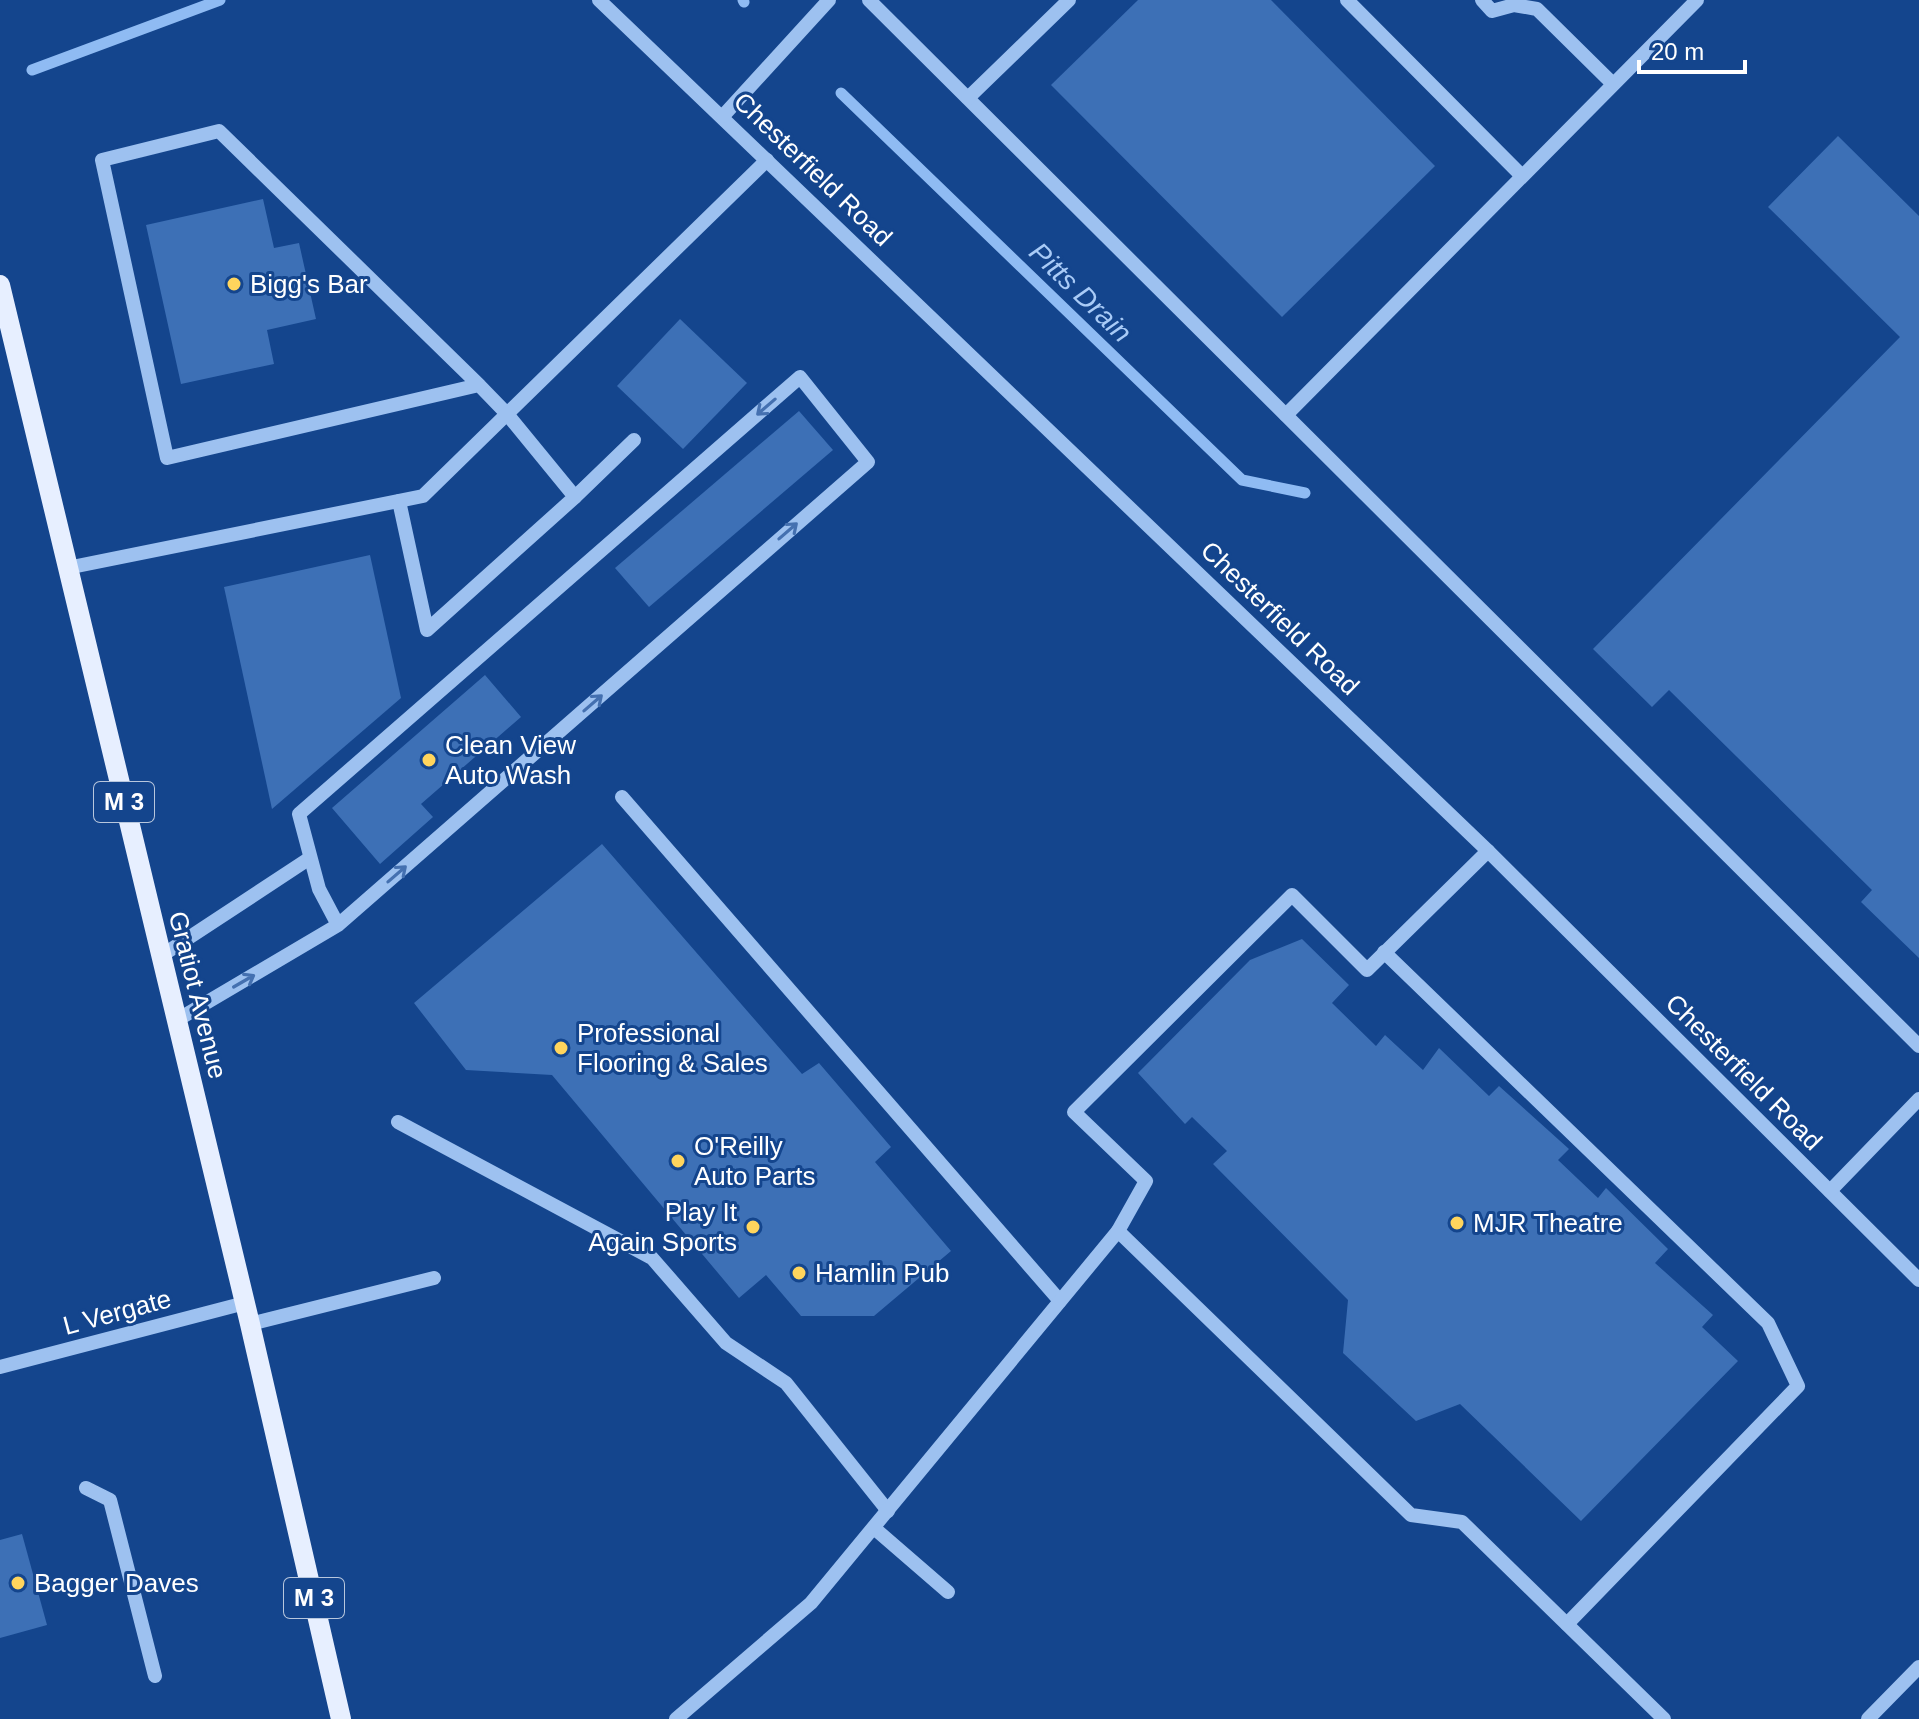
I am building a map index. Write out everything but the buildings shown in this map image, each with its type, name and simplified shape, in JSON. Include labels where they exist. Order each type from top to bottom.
[{"type":"main road","name":"Gratiot Avenue","points":[[0,285],[248,1314],[341,1719]]},
{"type":"street","name":"Chesterfield Road","points":[[599,0],[1488,851],[1919,1280]]},
{"type":"street","points":[[723,116],[829,0]]},
{"type":"street","points":[[869,0],[1919,1046]]},
{"type":"street","points":[[968,98],[1069,0]]},
{"type":"street","points":[[1347,0],[1522,176]]},
{"type":"street","points":[[1482,0],[1492,11],[1514,5],[1537,9],[1613,84]]},
{"type":"street","points":[[1286,415],[1697,0]]},
{"type":"street","points":[[479,385],[167,458],[102,160],[219,131],[479,385],[575,497]]},
{"type":"street","points":[[67,568],[423,496],[767,160]]},
{"type":"street","points":[[177,1020],[338,925],[868,462],[800,377],[299,814],[319,889],[338,925]]},
{"type":"street","points":[[399,501],[427,630],[634,440]]},
{"type":"street","points":[[622,797],[1060,1301]]},
{"type":"street","points":[[676,1719],[811,1603],[1118,1231],[1146,1181],[1074,1112],[1292,895],[1367,970],[1488,851]]},
{"type":"street","points":[[161,956],[310,858]]},
{"type":"street","points":[[1384,952],[1768,1323],[1798,1386],[1567,1624]]},
{"type":"street","points":[[1830,1191],[1919,1099]]},
{"type":"street","points":[[398,1122],[652,1258],[726,1343],[786,1383],[888,1511]]},
{"type":"street","points":[[1118,1231],[1411,1515],[1462,1522],[1664,1719]]},
{"type":"street","name":"L Vergate","points":[[0,1367],[434,1278]]},
{"type":"street","points":[[86,1488],[110,1500],[155,1676]]},
{"type":"street","points":[[874,1528],[948,1592]]},
{"type":"street","points":[[1868,1719],[1919,1667]]},
{"type":"waterway","name":"Pitts Drain","points":[[32,70],[220,0]]},
{"type":"waterway","name":"Pitts Drain","points":[[841,93],[1242,480],[1305,493]]},
{"type":"place","name":"Bigg's Bar","points":[[234,284]]},
{"type":"place","name":"Clean View Auto Wash","points":[[429,760]]},
{"type":"place","name":"Professional Flooring & Sales","points":[[561,1048]]},
{"type":"place","name":"O'Reilly Auto Parts","points":[[678,1161]]},
{"type":"place","name":"MJR Theatre","points":[[1457,1223]]},
{"type":"place","name":"Play It Again Sports","points":[[753,1227]]},
{"type":"place","name":"Hamlin Pub","points":[[799,1273]]},
{"type":"place","name":"Bagger Daves","points":[[18,1583]]}]
